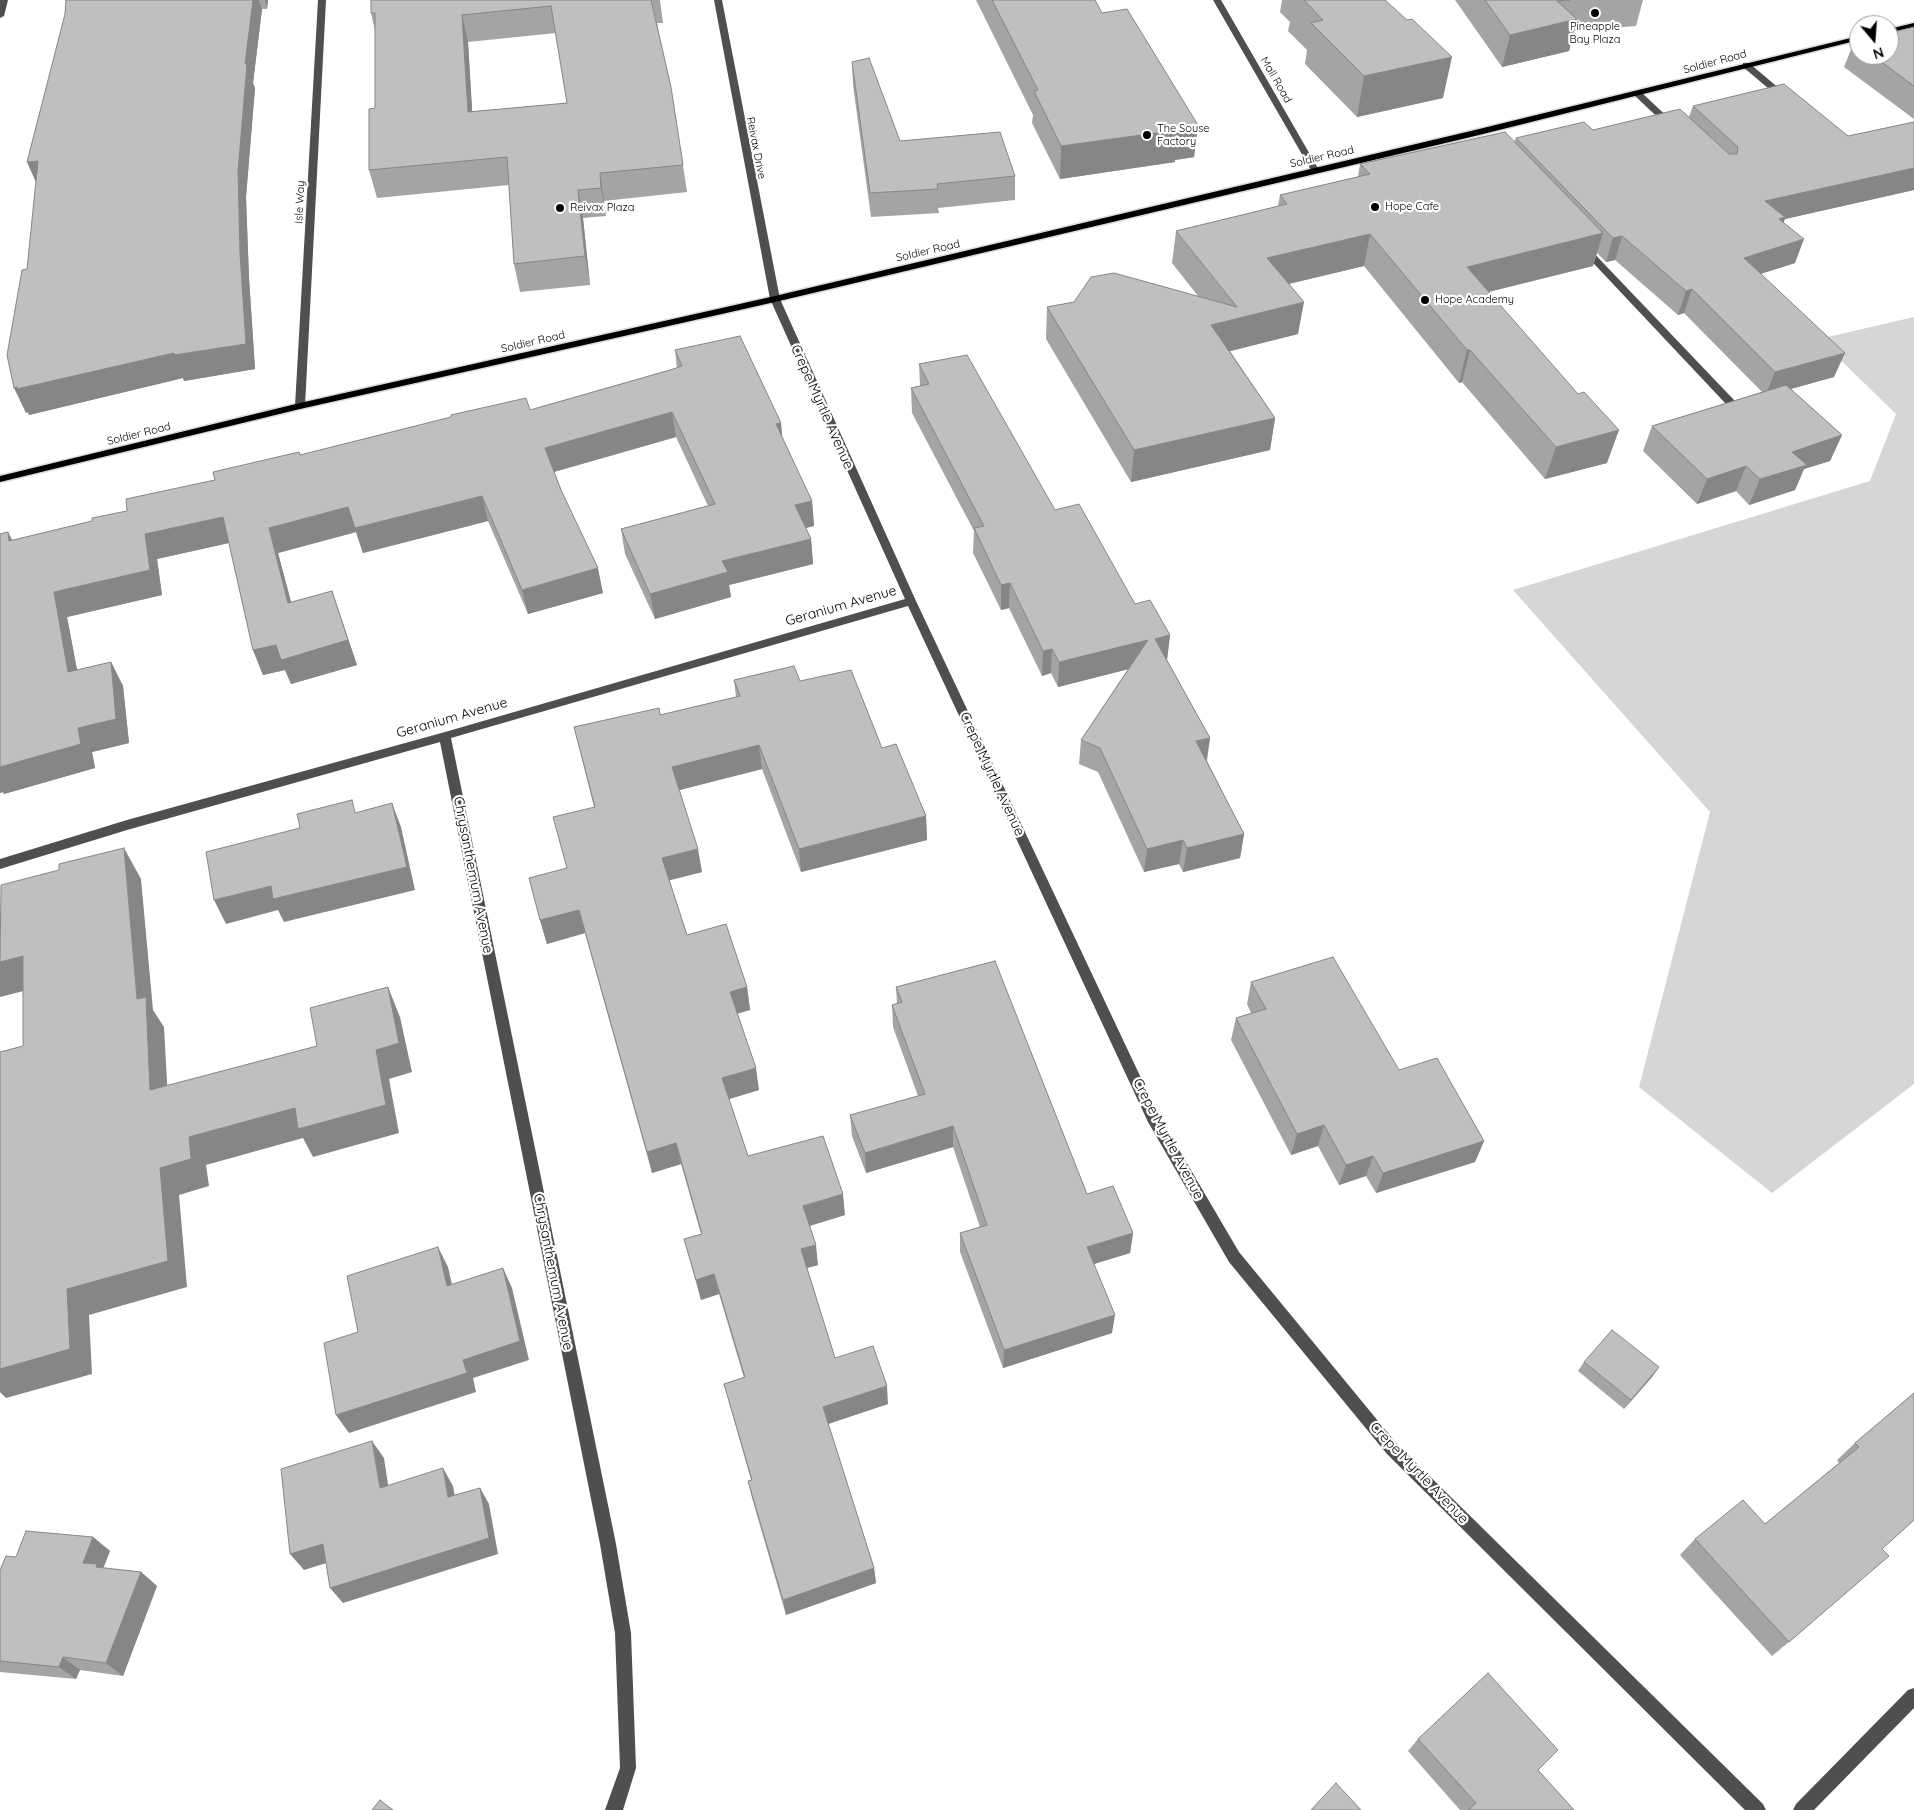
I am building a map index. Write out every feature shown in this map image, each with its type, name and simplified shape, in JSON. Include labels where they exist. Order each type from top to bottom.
[{"type":"main road","points":[[1899,29],[1914,25]]},
{"type":"main road","name":"Soldier Road","points":[[0,479],[300,406],[775,299],[1315,170],[1479,137],[1746,65],[1849,40]]},
{"type":"street","points":[[0,16],[4,0]]},
{"type":"street","name":"Isle Way","points":[[300,406],[322,0]]},
{"type":"street","name":"Reivax Drive","points":[[718,0],[775,299]]},
{"type":"street","name":"Mall Road","points":[[1217,0],[1315,170]]},
{"type":"street","points":[[1746,65],[1790,102]]},
{"type":"street","points":[[1638,94],[1682,134]]},
{"type":"street","points":[[1576,240],[1730,402]]},
{"type":"street","name":"Crepe Myrtle Avenue","points":[[775,299],[911,602],[1153,1118],[1234,1257],[1392,1449],[1757,1810]]},
{"type":"street","name":"Geranium Avenue","points":[[0,864],[144,820],[911,602]]},
{"type":"street","name":"Chrysanthemum Avenue","points":[[445,736],[608,1544],[623,1633],[628,1768],[614,1810]]},
{"type":"street","points":[[1802,1810],[1914,1696]]},
{"type":"shaded area","points":[[1914,317],[1914,1084],[1772,1193],[1639,1087],[1710,812],[1513,590],[1870,481],[1896,414],[1819,339]]},
{"type":"building","points":[[66,0],[253,0],[245,64],[247,64],[238,172],[240,253],[246,344],[174,355],[174,353],[17,389],[17,387],[14,388],[7,355],[22,270],[27,269],[38,161],[27,162],[65,14]]},
{"type":"building","points":[[371,0],[651,0],[671,87],[683,165],[600,173],[601,188],[578,190],[585,256],[514,264],[507,157],[369,170],[369,109],[375,108],[375,13],[371,13]],"holes":[[[551,6],[567,103],[468,112],[462,15]]]},
{"type":"building","points":[[992,0],[1095,0],[1102,13],[1127,9],[1198,125],[1177,128],[1178,130],[1061,146],[1034,91],[1038,90]]},
{"type":"building","points":[[1304,0],[1385,0],[1407,20],[1412,19],[1452,57],[1364,76],[1311,23],[1323,20]]},
{"type":"building","points":[[1485,0],[1570,0],[1557,1],[1577,19],[1510,35]]},
{"type":"building","points":[[1914,27],[1914,86],[1886,65],[1899,65],[1899,31]]},
{"type":"building","points":[[869,58],[900,141],[1000,132],[1015,176],[937,184],[938,189],[870,193],[852,62]]},
{"type":"building","points":[[1784,84],[1848,136],[1914,122],[1914,168],[1765,201],[1785,217],[1779,219],[1804,239],[1744,258],[1845,353],[1775,372],[1692,289],[1686,291],[1622,236],[1613,238],[1516,138],[1584,122],[1593,130],[1680,109],[1729,154],[1737,154],[1738,147],[1693,106]]},
{"type":"building","points":[[1505,132],[1603,233],[1467,267],[1578,394],[1584,392],[1619,430],[1556,447],[1470,350],[1467,350],[1370,234],[1267,258],[1304,302],[1211,325],[1275,418],[1134,450],[1047,307],[1074,302],[1091,277],[1114,273],[1237,307],[1176,231],[1287,204],[1280,195],[1370,174],[1360,164]]},
{"type":"building","points":[[740,336],[781,423],[776,424],[812,501],[795,505],[811,539],[722,561],[728,572],[650,594],[621,529],[715,504],[672,412],[545,448],[561,490],[598,568],[522,590],[482,496],[355,528],[348,507],[269,528],[288,603],[332,591],[348,640],[281,660],[276,645],[253,650],[223,517],[145,534],[150,570],[54,592],[68,672],[111,662],[116,719],[78,728],[81,744],[0,767],[0,534],[8,532],[9,541],[92,521],[92,518],[127,511],[126,499],[215,480],[213,472],[299,452],[300,455],[451,417],[451,415],[526,398],[530,410],[682,366],[675,350]]},
{"type":"building","points":[[967,355],[1055,510],[1079,504],[1135,604],[1150,600],[1170,635],[1155,639],[1210,738],[1196,741],[1244,834],[1187,848],[1183,840],[1147,849],[1100,748],[1081,740],[1148,640],[1059,662],[1052,649],[1043,651],[1010,583],[1001,585],[974,528],[984,526],[911,388],[929,384],[919,364]]},
{"type":"building","points":[[1786,385],[1842,435],[1792,452],[1807,465],[1760,479],[1746,466],[1707,479],[1652,426]]},
{"type":"building","points":[[794,666],[800,681],[851,670],[882,748],[896,744],[926,816],[799,849],[759,745],[672,767],[698,849],[662,858],[687,935],[726,924],[747,987],[730,992],[756,1068],[722,1078],[748,1156],[823,1136],[843,1194],[803,1206],[816,1245],[801,1249],[835,1358],[873,1346],[887,1386],[823,1407],[874,1568],[783,1600],[748,1481],[752,1480],[724,1384],[745,1377],[714,1274],[696,1280],[684,1239],[702,1234],[676,1143],[647,1152],[579,910],[540,920],[529,878],[567,868],[553,817],[595,807],[574,727],[659,708],[660,715],[740,696],[734,680]]},
{"type":"building","points":[[352,800],[355,813],[392,803],[407,867],[273,899],[271,886],[214,900],[206,852],[300,828],[297,814]]},
{"type":"building","points":[[124,848],[137,999],[146,997],[150,1090],[317,1046],[310,1008],[388,987],[399,1043],[376,1050],[386,1105],[298,1129],[295,1108],[189,1137],[191,1159],[160,1168],[168,1261],[67,1289],[70,1349],[0,1369],[0,1052],[23,1046],[23,956],[0,962],[1,885],[59,870],[59,864]]},
{"type":"building","points":[[1333,957],[1399,1070],[1437,1058],[1484,1141],[1383,1173],[1373,1156],[1346,1165],[1324,1125],[1297,1134],[1236,1018],[1266,1009],[1251,982]]},
{"type":"building","points":[[995,961],[1087,1194],[1113,1186],[1133,1233],[1087,1247],[1115,1315],[1004,1350],[960,1233],[987,1225],[953,1126],[865,1153],[850,1115],[925,1094],[892,1005],[902,1002],[896,987]]},
{"type":"building","points":[[438,1247],[447,1286],[503,1268],[520,1341],[463,1360],[467,1373],[336,1415],[324,1343],[358,1332],[347,1276]]},
{"type":"building","points":[[1612,1330],[1659,1367],[1631,1400],[1584,1362]]},
{"type":"building","points":[[1914,1393],[1914,1520],[1882,1549],[1889,1556],[1789,1642],[1695,1539],[1743,1500],[1765,1524],[1859,1447],[1855,1443]]},
{"type":"building","points":[[372,1441],[380,1488],[443,1468],[448,1497],[480,1488],[489,1538],[330,1588],[323,1544],[290,1554],[281,1469]]},
{"type":"building","points":[[26,1531],[93,1537],[83,1563],[97,1564],[96,1567],[141,1572],[106,1663],[63,1657],[59,1667],[0,1661],[0,1570],[6,1556],[16,1557]]},
{"type":"building","points":[[1488,1673],[1558,1750],[1538,1770],[1574,1810],[1469,1810],[1476,1803],[1418,1739]]},
{"type":"building","points":[[1336,1783],[1361,1810],[1311,1810]]},
{"type":"building","points":[[380,1800],[393,1810],[372,1810]]},
{"type":"place","name":"Pineapple Bay Plaza","points":[[1595,13]]},
{"type":"place","name":"The Souse Factory","points":[[1147,135]]},
{"type":"place","name":"Hope Cafe","points":[[1375,207]]},
{"type":"place","name":"Reivax Plaza","points":[[560,208]]},
{"type":"place","name":"Hope Academy","points":[[1425,300]]}]
